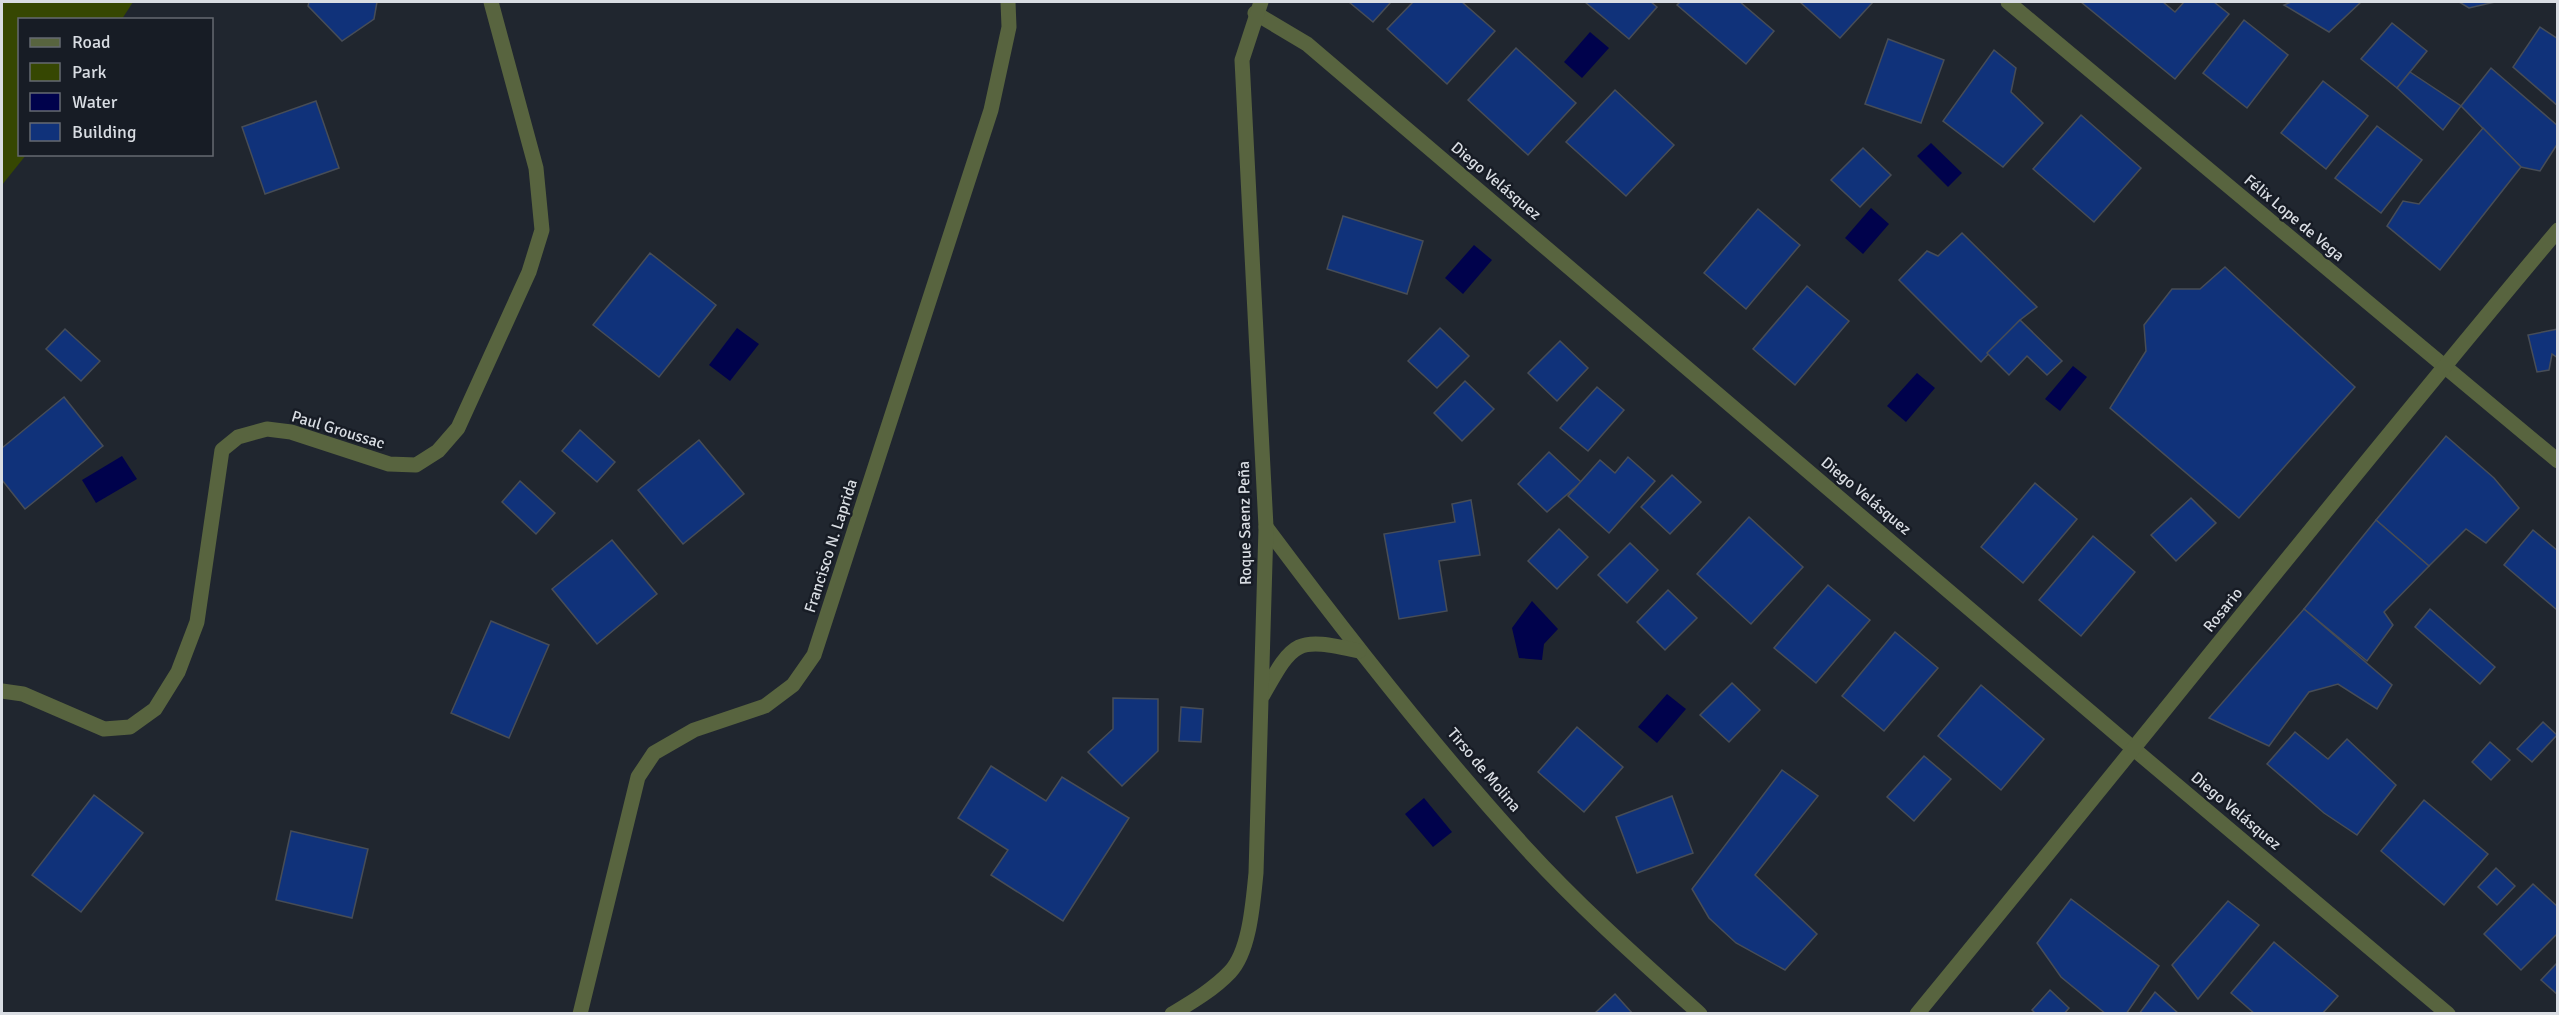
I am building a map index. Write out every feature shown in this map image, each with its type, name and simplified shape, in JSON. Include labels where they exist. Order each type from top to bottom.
[{"type":"street","name":"Paul Groussac","points":[[2,691],[23,694],[104,729],[130,727],[155,709],[178,672],[197,622],[222,450],[238,437],[267,429],[291,432],[389,465],[416,465],[438,451],[458,428],[529,272],[543,230],[536,168],[490,2]]},
{"type":"street","name":"Francisco N. Laprida","points":[[580,1014],[638,777],[654,753],[694,730],[765,706],[793,685],[814,655],[991,110],[1009,27],[1008,2]]},
{"type":"street","name":"Félix Lope de Vega","points":[[2008,2],[2558,461]]},
{"type":"street","name":"Roque Saenz Peña","points":[[1172,1014],[1193,1001],[1231,971],[1250,928],[1256,873],[1266,527],[1242,60],[1258,7]]},
{"type":"street","name":"Diego Velásquez","points":[[1258,7],[1308,44],[2448,1014]]},
{"type":"street","name":"Rosario","points":[[1917,1014],[2135,750],[2443,366],[2558,230]]},
{"type":"street","name":"Tirso de Molina","points":[[1266,527],[1359,651],[1526,848],[1624,945],[1700,1014]]},
{"type":"street","points":[[1262,698],[1283,659],[1299,645],[1323,643],[1359,651]]},
{"type":"green space","points":[[2,2],[133,2],[123,18],[18,18],[18,156],[25,156],[2,185]]},
{"type":"water","points":[[1590,32],[1609,48],[1582,78],[1564,62]]},
{"type":"water","points":[[1931,143],[1962,173],[1948,187],[1917,156]]},
{"type":"water","points":[[1871,208],[1889,224],[1863,254],[1845,238]]},
{"type":"water","points":[[1474,245],[1492,260],[1463,294],[1445,278]]},
{"type":"water","points":[[737,328],[759,344],[730,381],[709,365]]},
{"type":"water","points":[[2073,366],[2087,377],[2060,411],[2045,399]]},
{"type":"water","points":[[1917,373],[1935,388],[1906,422],[1887,406]]},
{"type":"water","points":[[122,456],[137,479],[96,503],[82,480]]},
{"type":"water","points":[[1532,601],[1558,629],[1544,644],[1542,660],[1519,658],[1512,628]]},
{"type":"water","points":[[1667,694],[1686,709],[1657,743],[1638,727]]},
{"type":"water","points":[[1424,798],[1452,832],[1433,847],[1405,814]]},
{"type":"building","points":[[309,2],[377,2],[374,19],[342,41],[308,6]]},
{"type":"building","points":[[1349,2],[1391,2],[1373,22]]},
{"type":"building","points":[[1413,2],[1462,2],[1495,31],[1447,84],[1387,29]]},
{"type":"building","points":[[1585,2],[1651,2],[1657,7],[1629,39]]},
{"type":"building","points":[[1680,2],[1740,2],[1774,31],[1746,64],[1677,5]]},
{"type":"building","points":[[1800,2],[1873,2],[1840,38]]},
{"type":"building","points":[[2081,2],[2163,2],[2175,12],[2184,2],[2214,2],[2229,14],[2175,79]]},
{"type":"building","points":[[2291,2],[2361,2],[2329,32],[2284,5]]},
{"type":"building","points":[[2459,2],[2495,2],[2469,8]]},
{"type":"building","points":[[2244,20],[2288,55],[2247,108],[2203,73]]},
{"type":"building","points":[[2392,23],[2427,51],[2397,88],[2361,59]]},
{"type":"building","points":[[2540,27],[2558,39],[2558,106],[2513,67]]},
{"type":"building","points":[[1888,39],[1944,60],[1921,123],[1865,104]]},
{"type":"building","points":[[1516,48],[1576,103],[1528,155],[1468,100]]},
{"type":"building","points":[[1994,50],[2016,68],[2011,92],[2043,123],[2003,167],[1943,121]]},
{"type":"building","points":[[2491,68],[2558,126],[2558,143],[2540,171],[2521,167],[2461,106]]},
{"type":"building","points":[[2410,72],[2461,106],[2443,130],[2397,88]]},
{"type":"building","points":[[2323,81],[2368,116],[2326,169],[2281,133]]},
{"type":"building","points":[[1615,90],[1674,145],[1626,196],[1566,142]]},
{"type":"building","points":[[316,101],[339,168],[265,194],[242,127]]},
{"type":"building","points":[[2081,115],[2141,168],[2094,222],[2033,169]]},
{"type":"building","points":[[2377,126],[2422,160],[2381,213],[2335,178]]},
{"type":"building","points":[[2483,128],[2521,167],[2440,270],[2387,226],[2403,201],[2419,204]]},
{"type":"building","points":[[1863,148],[1891,175],[1860,207],[1831,180]]},
{"type":"building","points":[[1758,209],[1800,245],[1746,309],[1704,273]]},
{"type":"building","points":[[1343,216],[1423,241],[1407,294],[1327,269]]},
{"type":"building","points":[[1962,233],[2037,307],[2020,320],[1981,362],[1899,280],[1927,251],[1938,256]]},
{"type":"building","points":[[650,253],[716,305],[659,377],[593,325]]},
{"type":"building","points":[[2225,267],[2355,387],[2239,518],[2110,408],[2146,351],[2144,325],[2172,289],[2200,289]]},
{"type":"building","points":[[1807,286],[1849,321],[1795,385],[1753,349]]},
{"type":"building","points":[[2020,320],[2062,361],[2047,375],[2027,356],[2009,375],[1987,353]]},
{"type":"building","points":[[1440,328],[1469,356],[1437,388],[1408,361]]},
{"type":"building","points":[[65,329],[100,361],[81,381],[46,349]]},
{"type":"building","points":[[2558,329],[2558,358],[2552,354],[2549,370],[2537,372],[2528,335]]},
{"type":"building","points":[[1560,341],[1588,368],[1557,401],[1528,373]]},
{"type":"building","points":[[1465,381],[1494,409],[1462,441],[1434,413]]},
{"type":"building","points":[[1597,387],[1624,410],[1588,451],[1560,428]]},
{"type":"building","points":[[64,397],[103,446],[25,509],[2,480],[2,448]]},
{"type":"building","points":[[580,430],[615,462],[597,482],[562,451]]},
{"type":"building","points":[[2446,436],[2494,478],[2519,508],[2486,543],[2466,529],[2429,566],[2376,520]]},
{"type":"building","points":[[699,440],[744,494],[683,544],[638,490]]},
{"type":"building","points":[[1549,452],[1581,482],[1547,512],[1518,484]]},
{"type":"building","points":[[1628,457],[1655,481],[1609,533],[1568,496],[1600,460],[1615,473]]},
{"type":"building","points":[[1672,475],[1701,502],[1670,534],[1641,507]]},
{"type":"building","points":[[520,481],[555,513],[536,534],[502,502]]},
{"type":"building","points":[[2035,483],[2077,519],[2023,583],[1981,547]]},
{"type":"building","points":[[2191,498],[2216,523],[2176,561],[2151,535]]},
{"type":"building","points":[[1471,500],[1480,555],[1439,561],[1447,611],[1399,619],[1384,534],[1455,522],[1452,504]]},
{"type":"building","points":[[1749,517],[1803,567],[1751,624],[1697,574]]},
{"type":"building","points":[[2376,520],[2429,566],[2384,612],[2393,625],[2367,661],[2304,609]]},
{"type":"building","points":[[1559,529],[1588,557],[1557,589],[1528,561]]},
{"type":"building","points":[[2533,530],[2558,551],[2557,610],[2504,565]]},
{"type":"building","points":[[2093,536],[2135,572],[2081,636],[2039,600]]},
{"type":"building","points":[[612,540],[657,594],[597,644],[552,589]]},
{"type":"building","points":[[1630,543],[1658,570],[1627,603],[1598,575]]},
{"type":"building","points":[[1828,585],[1870,620],[1816,683],[1774,648]]},
{"type":"building","points":[[1668,590],[1697,618],[1665,650],[1637,622]]},
{"type":"building","points":[[2304,609],[2392,685],[2377,709],[2338,684],[2309,692],[2269,746],[2209,718]]},
{"type":"building","points":[[2430,609],[2495,667],[2480,684],[2415,627]]},
{"type":"building","points":[[491,621],[549,645],[509,738],[451,713]]},
{"type":"building","points":[[1895,632],[1938,668],[1884,731],[1842,696]]},
{"type":"building","points":[[1732,683],[1760,710],[1729,742],[1700,715]]},
{"type":"building","points":[[1981,685],[2044,739],[2001,790],[1938,736]]},
{"type":"building","points":[[1113,698],[1158,699],[1158,751],[1122,786],[1088,752],[1113,729]]},
{"type":"building","points":[[1181,707],[1203,709],[1201,742],[1179,741]]},
{"type":"building","points":[[2543,722],[2557,735],[2532,762],[2517,749]]},
{"type":"building","points":[[1577,727],[1623,767],[1584,812],[1538,772]]},
{"type":"building","points":[[2295,732],[2328,759],[2347,739],[2396,785],[2357,835],[2324,813],[2267,764]]},
{"type":"building","points":[[2490,742],[2510,760],[2491,780],[2472,762]]},
{"type":"building","points":[[1924,756],[1951,779],[1914,821],[1887,797]]},
{"type":"building","points":[[991,766],[1046,801],[1062,777],[1129,818],[1063,921],[991,875],[1008,850],[958,818]]},
{"type":"building","points":[[1782,770],[1818,796],[1755,875],[1817,934],[1785,970],[1736,943],[1709,918],[1692,889]]},
{"type":"building","points":[[94,795],[143,833],[81,912],[32,875]]},
{"type":"building","points":[[1672,796],[1693,853],[1637,873],[1616,817]]},
{"type":"building","points":[[2424,800],[2488,854],[2444,905],[2381,851]]},
{"type":"building","points":[[291,831],[368,849],[352,918],[276,900]]},
{"type":"building","points":[[2496,868],[2515,886],[2497,905],[2478,887]]},
{"type":"building","points":[[2533,884],[2558,907],[2558,933],[2521,970],[2484,934]]},
{"type":"building","points":[[2071,899],[2159,966],[2126,1014],[2106,1014],[2061,977],[2037,943]]},
{"type":"building","points":[[2228,901],[2259,925],[2198,999],[2172,965]]},
{"type":"building","points":[[2274,942],[2338,996],[2322,1014],[2255,1014],[2231,993]]},
{"type":"building","points":[[2558,962],[2558,995],[2541,980]]},
{"type":"building","points":[[2050,990],[2069,1008],[2064,1014],[2036,1014],[2032,1010]]},
{"type":"building","points":[[2155,992],[2179,1014],[2139,1014]]},
{"type":"building","points":[[1615,994],[1633,1014],[1594,1014]]}]
